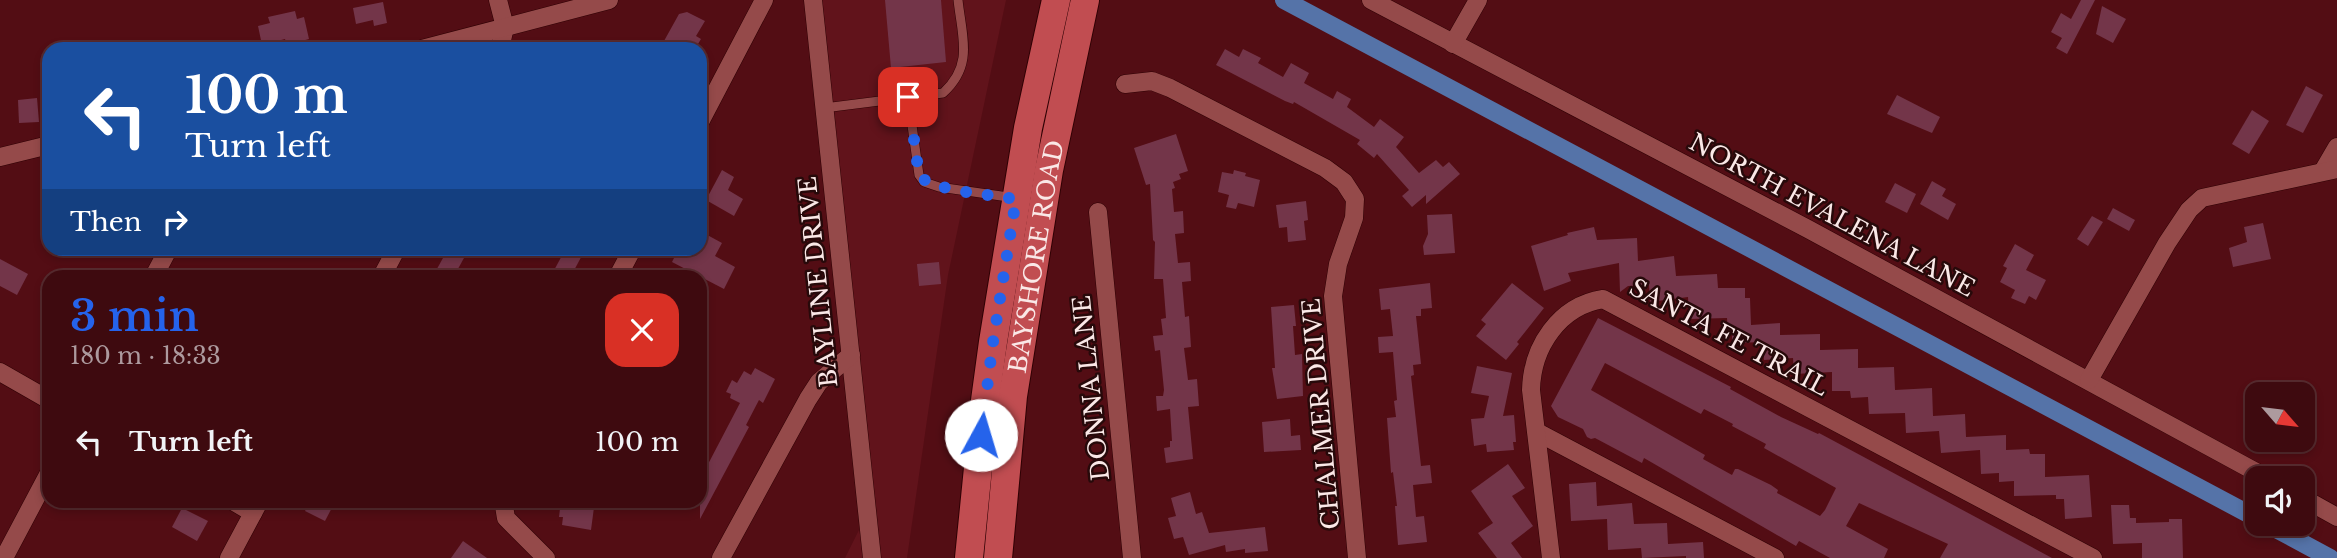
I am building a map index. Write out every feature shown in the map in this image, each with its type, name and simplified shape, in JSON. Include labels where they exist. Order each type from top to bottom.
[{"type":"main road","name":"BAYSHORE ROAD","points":[[969,558],[984,408],[1016,199],[1028,128],[1056,0]]},
{"type":"main road","name":"BAYSHORE ROAD","points":[[998,558],[1013,396],[1049,170],[1086,0]]},
{"type":"street","points":[[498,0],[505,27],[502,42]]},
{"type":"street","points":[[448,42],[609,0]]},
{"type":"street","points":[[707,109],[764,0]]},
{"type":"street","name":"BAYLINE DRIVE","points":[[813,0],[872,558]]},
{"type":"street","name":"NORTH EVALENA LANE","points":[[1371,0],[2089,380],[2245,466]]},
{"type":"street","points":[[1453,44],[1478,0]]},
{"type":"street","name":"CHALMER DRIVE","points":[[1125,84],[1152,81],[1170,88],[1325,168],[1344,183],[1355,199],[1354,218],[1338,264],[1333,296],[1357,558]]},
{"type":"street","points":[[2089,380],[2167,243],[2189,210],[2202,198],[2330,170],[2337,146]]},
{"type":"street","points":[[0,157],[42,147]]},
{"type":"street","name":"DONNA LANE","points":[[1098,212],[1132,558]]},
{"type":"street","name":"SANTA FE TRAIL","points":[[1551,558],[1531,371],[1538,354],[1569,311],[1585,302],[1603,299],[2093,558]]},
{"type":"street","points":[[721,558],[808,399],[819,382],[850,355]]},
{"type":"street","points":[[0,372],[42,396]]},
{"type":"street","points":[[1537,432],[1775,558]]},
{"type":"street","points":[[4,558],[42,487]]},
{"type":"street","points":[[2315,505],[2337,517]]},
{"type":"street","points":[[229,558],[255,508]]},
{"type":"street","points":[[504,508],[506,518],[546,558]]},
{"type":"lane","points":[[824,108],[943,93],[961,71],[964,57],[958,0]]},
{"type":"lane","points":[[908,97],[919,175],[925,182],[939,187],[1016,199]]},
{"type":"shaded area","points":[[808,0],[1006,0],[948,275],[907,558],[845,558],[860,528]]},
{"type":"building","points":[[885,0],[941,0],[946,62],[891,68]]},
{"type":"building","points":[[2081,0],[2095,0],[2067,54],[2056,48],[2062,38],[2051,32],[2061,13],[2071,19]]},
{"type":"building","points":[[383,2],[387,23],[374,26],[373,20],[356,24],[353,8]]},
{"type":"building","points":[[2102,6],[2126,19],[2113,43],[2096,34]]},
{"type":"building","points":[[295,11],[297,19],[304,17],[309,39],[298,42],[286,42],[285,39],[261,42],[258,26],[270,23],[268,17]]},
{"type":"building","points":[[687,12],[705,21],[696,36],[701,39],[699,42],[664,41],[679,14]]},
{"type":"building","points":[[1225,49],[1239,57],[1243,49],[1261,58],[1258,63],[1283,77],[1291,63],[1309,73],[1304,83],[1333,99],[1337,91],[1351,99],[1347,107],[1374,127],[1380,119],[1404,137],[1396,147],[1419,173],[1436,160],[1443,167],[1449,162],[1460,174],[1426,204],[1426,195],[1412,207],[1402,196],[1409,190],[1377,154],[1374,158],[1357,144],[1360,140],[1294,102],[1285,101],[1216,65]]},
{"type":"building","points":[[2306,86],[2323,95],[2303,133],[2286,125]]},
{"type":"building","points":[[1897,95],[1940,117],[1932,133],[1887,114]]},
{"type":"building","points":[[37,98],[39,122],[19,123],[18,100]]},
{"type":"building","points":[[2252,110],[2269,121],[2249,154],[2232,144]]},
{"type":"building","points":[[1176,134],[1188,171],[1179,174],[1181,179],[1173,182],[1175,188],[1172,189],[1174,212],[1183,211],[1184,233],[1175,234],[1178,263],[1190,262],[1191,281],[1182,282],[1185,317],[1189,316],[1191,347],[1184,348],[1188,380],[1197,379],[1199,406],[1188,407],[1193,459],[1166,463],[1164,448],[1170,447],[1172,441],[1170,409],[1157,411],[1156,396],[1163,396],[1164,390],[1160,350],[1155,351],[1153,336],[1163,335],[1161,319],[1166,318],[1163,279],[1154,279],[1155,242],[1150,184],[1146,185],[1134,148]]},
{"type":"building","points":[[722,170],[734,177],[728,190],[743,199],[734,216],[707,198]]},
{"type":"building","points":[[1234,170],[1260,180],[1254,207],[1238,203],[1236,209],[1226,207],[1229,195],[1218,192],[1222,172],[1233,174]]},
{"type":"building","points":[[1932,181],[1946,189],[1942,196],[1956,204],[1948,220],[1920,204]]},
{"type":"building","points":[[1895,183],[1916,194],[1907,213],[1885,202]]},
{"type":"building","points":[[1306,201],[1306,240],[1288,242],[1287,227],[1279,228],[1276,205]]},
{"type":"building","points":[[2113,208],[2135,220],[2129,231],[2107,219]]},
{"type":"building","points":[[1452,214],[1455,253],[1424,255],[1423,246],[1428,234],[1427,215]]},
{"type":"building","points":[[2092,216],[2103,222],[2088,246],[2077,239]]},
{"type":"building","points":[[2263,223],[2271,259],[2233,267],[2229,248],[2247,242],[2244,227]]},
{"type":"building","points":[[1594,227],[1597,240],[1637,238],[1638,261],[1674,256],[1676,276],[1717,274],[1718,288],[1745,288],[1745,298],[1750,298],[1751,325],[1780,323],[1780,335],[1820,334],[1820,350],[1858,349],[1858,368],[1894,367],[1895,390],[1932,388],[1933,416],[1965,414],[1966,437],[2006,435],[2006,450],[2029,449],[2030,454],[2045,454],[2045,477],[2089,475],[2092,517],[2065,519],[2064,499],[2056,499],[2056,495],[2014,496],[2014,481],[1999,482],[1999,473],[1981,474],[1980,450],[1941,453],[1939,431],[1906,433],[1905,413],[1869,414],[1868,397],[1851,398],[1850,391],[1832,391],[1832,372],[1794,374],[1793,358],[1764,360],[1763,342],[1732,343],[1732,335],[1728,335],[1727,318],[1689,319],[1688,297],[1650,302],[1649,285],[1628,286],[1620,292],[1619,263],[1568,273],[1571,281],[1544,291],[1531,246]]},
{"type":"building","points":[[707,235],[722,243],[715,256],[735,267],[724,289],[707,280],[707,270],[687,270],[672,262],[675,256],[707,256]]},
{"type":"building","points":[[2015,244],[2034,255],[2026,270],[2046,280],[2036,300],[2029,296],[2025,304],[2011,298],[2015,290],[2000,282],[2007,268],[2003,266]]},
{"type":"building","points":[[444,256],[464,258],[457,270],[436,270]]},
{"type":"building","points":[[562,256],[582,256],[574,270],[554,270]]},
{"type":"building","points":[[0,259],[28,274],[17,295],[0,286]]},
{"type":"building","points":[[939,262],[941,284],[919,286],[917,264]]},
{"type":"building","points":[[1430,283],[1432,308],[1421,309],[1421,316],[1416,316],[1421,364],[1413,365],[1414,375],[1411,376],[1421,466],[1430,465],[1432,483],[1413,485],[1416,517],[1424,516],[1427,542],[1398,545],[1397,506],[1393,472],[1391,473],[1387,418],[1396,417],[1393,352],[1379,353],[1378,337],[1393,336],[1390,309],[1381,310],[1379,289]]},
{"type":"building","points":[[1512,283],[1544,308],[1506,360],[1476,336],[1486,324],[1481,320]]},
{"type":"building","points":[[1294,305],[1295,355],[1302,354],[1303,396],[1277,399],[1272,368],[1275,368],[1271,307]]},
{"type":"building","points":[[1598,318],[2052,558],[1940,558],[1948,544],[1859,503],[1846,526],[1888,549],[1884,558],[1830,558],[1799,541],[1796,546],[1644,458],[1642,463],[1595,438],[1587,437],[1583,429],[1558,417],[1551,406]],"holes":[[[1605,363],[1701,414],[1704,409],[1733,424],[1732,426],[1766,444],[1764,448],[1836,488],[1825,510],[1820,516],[1777,493],[1778,490],[1771,485],[1738,469],[1735,469],[1732,475],[1703,459],[1705,455],[1591,390]]]},
{"type":"building","points":[[1477,366],[1512,373],[1503,416],[1514,415],[1514,450],[1487,452],[1486,444],[1474,446],[1471,419],[1484,418],[1489,396],[1471,393]]},
{"type":"building","points":[[755,368],[775,379],[763,403],[759,400],[746,425],[749,427],[707,506],[707,466],[740,403],[730,398],[731,394],[726,392],[732,380],[737,383],[744,371],[751,375]]},
{"type":"building","points":[[1290,419],[1291,436],[1300,435],[1301,450],[1264,452],[1262,422]]},
{"type":"building","points":[[1508,464],[1525,488],[1512,496],[1533,526],[1511,543],[1522,558],[1497,558],[1478,533],[1493,523],[1471,491]]},
{"type":"building","points":[[1596,482],[1597,506],[1632,503],[1634,524],[1667,523],[1668,544],[1703,542],[1704,558],[1642,558],[1641,548],[1608,550],[1607,519],[1571,521],[1569,484]]},
{"type":"building","points":[[1190,492],[1196,514],[1202,512],[1209,533],[1265,527],[1268,551],[1245,553],[1245,549],[1226,552],[1225,545],[1189,555],[1183,537],[1174,539],[1168,518],[1176,516],[1171,498]]},
{"type":"building","points":[[2111,505],[2129,505],[2130,518],[2136,518],[2136,523],[2182,519],[2183,558],[2142,558],[2142,543],[2113,544]]},
{"type":"building","points":[[182,508],[208,521],[197,541],[172,527]]},
{"type":"building","points":[[307,508],[332,508],[325,521],[305,511]]},
{"type":"building","points":[[560,508],[594,508],[591,530],[562,525],[563,517],[559,517]]},
{"type":"building","points":[[700,508],[706,508],[700,519]]},
{"type":"building","points":[[463,541],[487,558],[451,558]]},
{"type":"waterway","points":[[1284,0],[2245,512]]},
{"type":"waterway","points":[[2289,536],[2330,558]]},
{"type":"route","points":[[908,97],[919,175],[925,182],[939,187],[1016,199],[981,435]]}]
